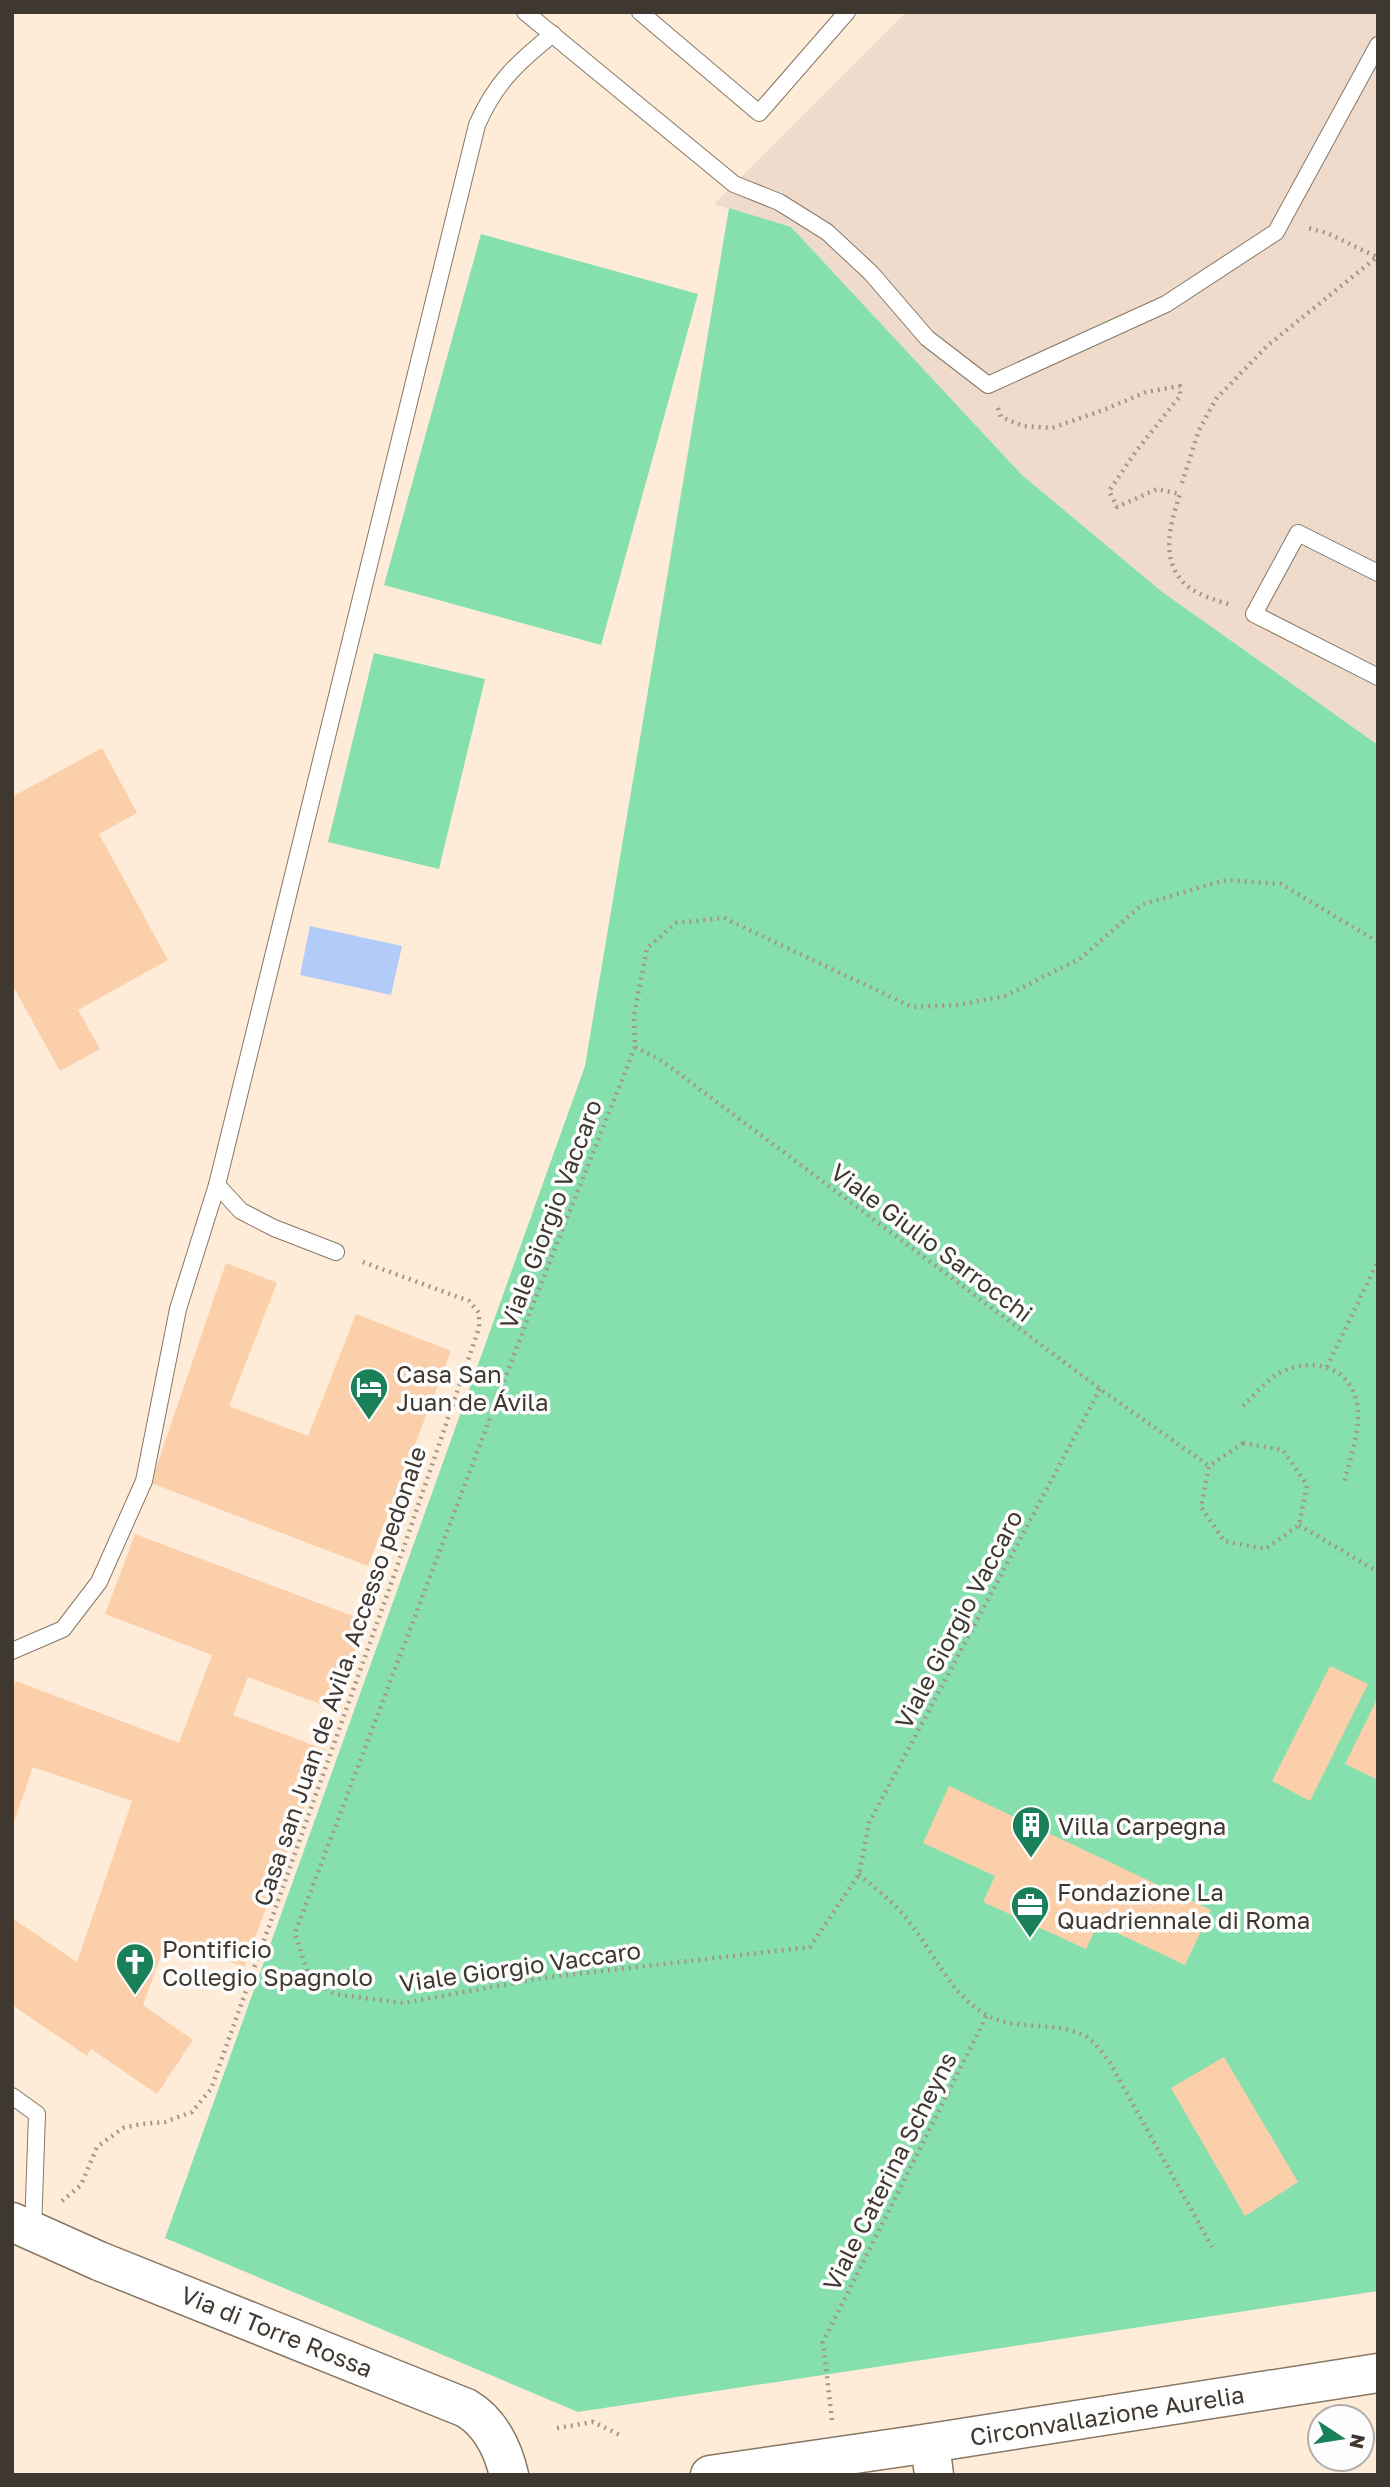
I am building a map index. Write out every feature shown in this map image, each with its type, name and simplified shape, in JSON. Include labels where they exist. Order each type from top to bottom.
[{"type":"main road","name":"Via di Torre Rossa","points":[[31,2231],[466,2408],[485,2424],[498,2444],[509,2475]]},
{"type":"main road","name":"Circonvallazione Aurelia","points":[[710,2475],[836,2456],[932,2459],[1378,2373]]},
{"type":"main road","points":[[836,2456],[860,2462],[879,2475]]},
{"type":"lane","points":[[525,12],[734,184],[779,202],[827,232],[871,272],[927,338],[988,385],[1166,304],[1276,232],[1378,45]]},
{"type":"lane","points":[[640,12],[759,113],[847,12]]},
{"type":"lane","points":[[12,1651],[63,1629],[99,1582],[144,1481],[178,1309],[217,1185],[477,125],[487,102],[506,74],[553,34]]},
{"type":"lane","points":[[1378,573],[1298,533],[1254,614],[1378,677]]},
{"type":"lane","points":[[217,1185],[242,1211],[274,1228],[336,1252]]},
{"type":"lane","points":[[12,2096],[37,2114],[31,2231]]},
{"type":"path","points":[[1182,483],[1199,430],[1216,399],[1267,346],[1377,257],[1327,233],[1306,227],[1276,232]]},
{"type":"path","points":[[988,385],[1001,417],[1023,426],[1052,428],[1106,410],[1146,392],[1180,386],[1180,397],[1137,450],[1109,491],[1117,508],[1157,489],[1180,494],[1171,523],[1168,556],[1183,582],[1205,596],[1254,614]]},
{"type":"path","points":[[635,1047],[634,1015],[647,948],[676,923],[724,918],[912,1007],[957,1005],[1005,996],[1081,958],[1143,904],[1226,880],[1281,884],[1378,942]]},
{"type":"path","name":"Viale Giulio Sarrocchi","points":[[635,1047],[662,1061],[1100,1389],[1209,1466]]},
{"type":"path","name":"Viale Giorgio Vaccaro","points":[[635,1047],[537,1294],[295,1933],[308,1974],[334,1994],[403,2003],[542,1978],[810,1947],[859,1874],[869,1823],[1100,1389]]},
{"type":"path","name":"Casa san Juan de Avila. Accesso pedonale","points":[[31,2231],[81,2185],[97,2147],[123,2128],[165,2122],[192,2112],[211,2089],[479,1328],[479,1313],[469,1301],[336,1252]]},
{"type":"path","points":[[1327,1368],[1378,1261]]},
{"type":"path","points":[[1243,1406],[1277,1374],[1296,1367],[1314,1365],[1342,1375],[1351,1384],[1356,1396],[1358,1419],[1344,1483]]},
{"type":"path","points":[[1243,1443],[1283,1450],[1307,1485],[1299,1525],[1265,1549],[1224,1541],[1201,1507],[1209,1466],[1243,1443]]},
{"type":"path","points":[[1299,1525],[1378,1572]]},
{"type":"path","points":[[859,1874],[905,1916],[957,1992],[987,2015],[1009,2023],[1065,2029],[1086,2036],[1094,2042],[1109,2061],[1212,2247]]},
{"type":"path","name":"Viale Caterina Scheyns","points":[[836,2456],[823,2342],[987,2015]]},
{"type":"path","points":[[557,2428],[593,2423],[620,2435]]},
{"type":"shaded area","points":[[906,12],[1378,12],[1378,745],[1161,591],[1022,475],[791,227],[714,204]]},
{"type":"green space","name":"Villa Carpegna","points":[[729,208],[791,227],[1022,475],[1161,591],[1378,745],[1378,2291],[578,2412],[165,2238],[585,1066]]},
{"type":"green space","points":[[481,234],[698,294],[601,645],[384,585]]},
{"type":"green space","points":[[374,653],[485,679],[439,869],[328,842]]},
{"type":"water","points":[[310,926],[402,946],[391,995],[300,975]]},
{"type":"building","points":[[102,748],[137,813],[99,834],[168,960],[78,1010],[100,1049],[60,1071],[12,984],[12,797]]},
{"type":"building","name":"Casa San Juan de Ávila","points":[[226,1263],[277,1283],[229,1406],[308,1436],[356,1314],[451,1351],[368,1566],[151,1483]]},
{"type":"building","points":[[135,1534],[366,1621],[333,1709],[248,1677],[233,1715],[326,1750],[244,1967],[167,1939],[143,2005],[193,2040],[157,2094],[91,2049],[87,2056],[12,2005],[12,1918],[77,1962],[132,1801],[33,1767],[12,1828],[12,1691],[16,1681],[179,1743],[212,1655],[105,1614]]},
{"type":"building","points":[[1330,1666],[1368,1684],[1310,1801],[1272,1781]]},
{"type":"building","points":[[1378,1697],[1378,1780],[1345,1764]]},
{"type":"building","name":"Villa Carpegna","points":[[949,1786],[1211,1910],[1185,1965],[1098,1924],[1086,1949],[983,1902],[995,1876],[923,1843]]},
{"type":"building","points":[[1224,2057],[1298,2182],[1245,2216],[1171,2088]]},
{"type":"place","name":"Casa San Juan de Ávila","points":[[369,1421]]},
{"type":"place","name":"Villa Carpegna","points":[[1031,1859]]},
{"type":"place","name":"Fondazione La Quadriennale di Roma","points":[[1030,1939]]},
{"type":"place","name":"Pontificio Collegio Spagnolo","points":[[135,1996]]}]
